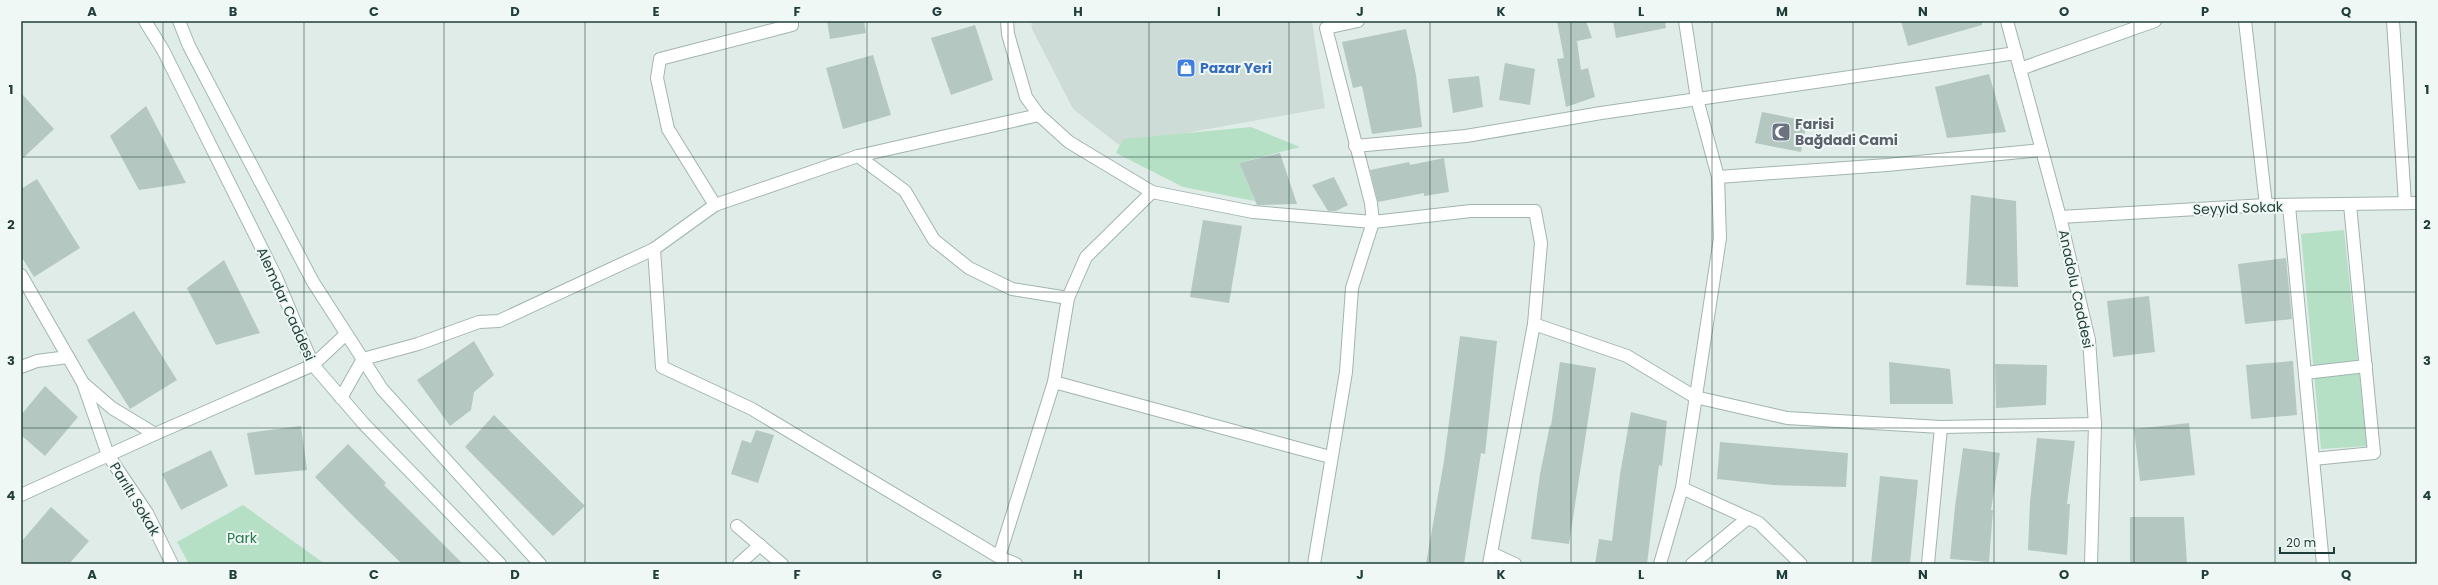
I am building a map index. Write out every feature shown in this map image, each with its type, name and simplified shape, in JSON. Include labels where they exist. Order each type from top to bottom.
[{"type":"street","name":"Alemdar Caddesi","points":[[145,21],[163,50],[276,277],[313,365],[364,424],[500,564]]},
{"type":"street","points":[[179,21],[189,46],[313,282],[382,389],[540,564]]},
{"type":"street","points":[[715,205],[668,129],[657,78],[660,58],[792,25],[792,21]]},
{"type":"street","points":[[1007,21],[1008,34],[1026,96],[1039,115],[1069,142],[1152,192],[1253,212],[1373,222],[1471,211],[1535,211],[1541,243],[1534,324],[1490,559],[1515,564]]},
{"type":"street","points":[[1314,564],[1330,456],[1346,372],[1352,288],[1373,222],[1371,203],[1355,146],[1325,24],[1358,21]]},
{"type":"street","points":[[1660,564],[1682,488],[1720,238],[1718,177],[1698,99],[1685,21]]},
{"type":"street","name":"Anadolu Caddesi","points":[[2007,21],[2060,217],[2089,340],[2094,424],[2092,564]]},
{"type":"street","points":[[2020,69],[2155,21]]},
{"type":"street","points":[[2245,21],[2266,205]]},
{"type":"street","points":[[2393,21],[2405,203]]},
{"type":"street","points":[[1355,146],[1466,136],[1698,99],[2016,53]]},
{"type":"street","points":[[341,398],[363,359],[418,344],[479,322],[499,321],[654,249],[715,205],[858,156],[1039,115]]},
{"type":"street","points":[[1718,177],[1887,165],[2041,150]]},
{"type":"street","points":[[858,156],[905,191],[934,240],[970,268],[1012,289],[1068,298]]},
{"type":"street","points":[[999,557],[1054,382],[1068,298],[1086,257],[1152,192]]},
{"type":"street","name":"Seyyid Sokak","points":[[2060,217],[2266,205],[2289,206],[2417,203]]},
{"type":"street","points":[[2313,460],[2374,453],[2350,205]]},
{"type":"street","points":[[2289,206],[2324,564]]},
{"type":"street","points":[[654,249],[662,367],[752,409],[999,557],[1016,564]]},
{"type":"street","points":[[21,275],[83,383],[112,408],[155,434]]},
{"type":"street","points":[[1534,324],[1626,356],[1695,397],[1787,418],[1941,427],[2094,424]]},
{"type":"street","points":[[21,495],[155,434],[313,365],[346,334]]},
{"type":"street","points":[[21,367],[37,361],[68,357]]},
{"type":"street","points":[[2305,373],[2366,366]]},
{"type":"street","points":[[1054,382],[1330,456]]},
{"type":"street","name":"Parıltı Sokak","points":[[83,383],[108,455],[147,513],[172,564]]},
{"type":"street","points":[[1928,564],[1941,427]]},
{"type":"street","points":[[1682,488],[1759,523],[1801,564]]},
{"type":"street","points":[[1692,564],[1748,518]]},
{"type":"street","points":[[737,526],[782,564]]},
{"type":"street","points":[[739,564],[760,545]]},
{"type":"shaded area","name":"Pazar Yeri","points":[[1031,21],[1312,21],[1325,108],[1119,145],[1073,109],[1032,29]]},
{"type":"green space","points":[[1251,127],[1300,147],[1239,163],[1255,201],[1183,187],[1116,153],[1123,139]]},
{"type":"green space","points":[[2344,230],[2367,446],[2321,449],[2301,234]]},
{"type":"green space","name":"Park","points":[[243,505],[325,564],[189,564],[177,542]]},
{"type":"building","points":[[827,21],[864,21],[866,33],[830,39]]},
{"type":"building","points":[[1557,21],[1586,21],[1592,38],[1577,41],[1581,70],[1588,68],[1595,97],[1566,107],[1557,59],[1564,58]]},
{"type":"building","points":[[1613,21],[1665,21],[1666,28],[1616,38]]},
{"type":"building","points":[[1901,21],[1982,21],[1982,25],[1908,46]]},
{"type":"building","points":[[975,25],[993,80],[951,95],[931,38]]},
{"type":"building","points":[[1406,29],[1416,75],[1422,127],[1372,134],[1362,86],[1353,88],[1342,42]]},
{"type":"building","points":[[873,55],[891,115],[843,129],[826,68]]},
{"type":"building","points":[[1505,63],[1535,69],[1530,105],[1499,100]]},
{"type":"building","points":[[1989,74],[2006,132],[1947,138],[1935,87]]},
{"type":"building","points":[[1479,76],[1483,107],[1453,113],[1448,79]]},
{"type":"building","points":[[21,93],[54,129],[21,160]]},
{"type":"building","points":[[146,106],[186,183],[139,190],[110,136]]},
{"type":"building","name":"Farisi Bağdadi Cami","points":[[1762,112],[1807,121],[1801,152],[1755,143]]},
{"type":"building","points":[[1280,153],[1297,204],[1257,205],[1239,163]]},
{"type":"building","points":[[1444,158],[1449,192],[1424,196],[1424,193],[1378,202],[1370,170],[1409,162],[1410,165]]},
{"type":"building","points":[[1334,177],[1348,205],[1336,211],[1328,211],[1312,185]]},
{"type":"building","points":[[37,179],[80,248],[34,277],[21,256],[21,189]]},
{"type":"building","points":[[1971,195],[2016,201],[2018,287],[1966,285]]},
{"type":"building","points":[[1203,220],[1242,226],[1229,303],[1190,297]]},
{"type":"building","points":[[2286,258],[2292,319],[2245,324],[2238,264]]},
{"type":"building","points":[[224,260],[260,333],[216,345],[187,288]]},
{"type":"building","points":[[2149,296],[2155,352],[2113,357],[2107,301]]},
{"type":"building","points":[[134,311],[177,380],[130,409],[87,340]]},
{"type":"building","points":[[1460,336],[1497,341],[1485,454],[1481,453],[1464,564],[1426,564],[1444,461]]},
{"type":"building","points":[[474,341],[494,375],[474,392],[471,410],[450,426],[417,380]]},
{"type":"building","points":[[2293,361],[2297,415],[2251,419],[2246,365]]},
{"type":"building","points":[[1560,362],[1596,368],[1569,544],[1531,539],[1540,474],[1550,425],[1551,426]]},
{"type":"building","points":[[1889,362],[1950,369],[1953,404],[1890,404]]},
{"type":"building","points":[[1995,364],[2047,365],[2046,405],[1996,408]]},
{"type":"building","points":[[45,386],[78,417],[45,456],[21,435],[21,415]]},
{"type":"building","points":[[1631,412],[1667,421],[1662,466],[1659,465],[1647,564],[1595,564],[1599,539],[1612,541],[1620,474]]},
{"type":"building","points":[[494,415],[585,506],[553,536],[465,447]]},
{"type":"building","points":[[2189,423],[2195,475],[2140,481],[2134,429]]},
{"type":"building","points":[[301,426],[307,470],[255,475],[247,433]]},
{"type":"building","points":[[756,430],[774,435],[758,483],[731,474],[742,440],[751,443]]},
{"type":"building","points":[[2037,438],[2075,441],[2067,504],[2070,504],[2067,555],[2028,550],[2030,502]]},
{"type":"building","points":[[1720,442],[1848,453],[1846,487],[1773,485],[1717,479]]},
{"type":"building","points":[[348,444],[386,483],[384,485],[463,564],[402,564],[315,477]]},
{"type":"building","points":[[1963,448],[2000,453],[1991,510],[1993,510],[1989,562],[1950,559]]},
{"type":"building","points":[[211,450],[228,486],[181,510],[162,474]]},
{"type":"building","points":[[1880,476],[1918,480],[1910,564],[1871,564]]},
{"type":"building","points":[[51,507],[89,541],[69,564],[21,564],[21,542]]},
{"type":"building","points":[[2130,517],[2184,517],[2187,564],[2130,564]]},
{"type":"place","name":"Pazar Yeri","points":[[1186,68]]},
{"type":"place","name":"Farisi Bağdadi Cami","points":[[1781,132]]}]
